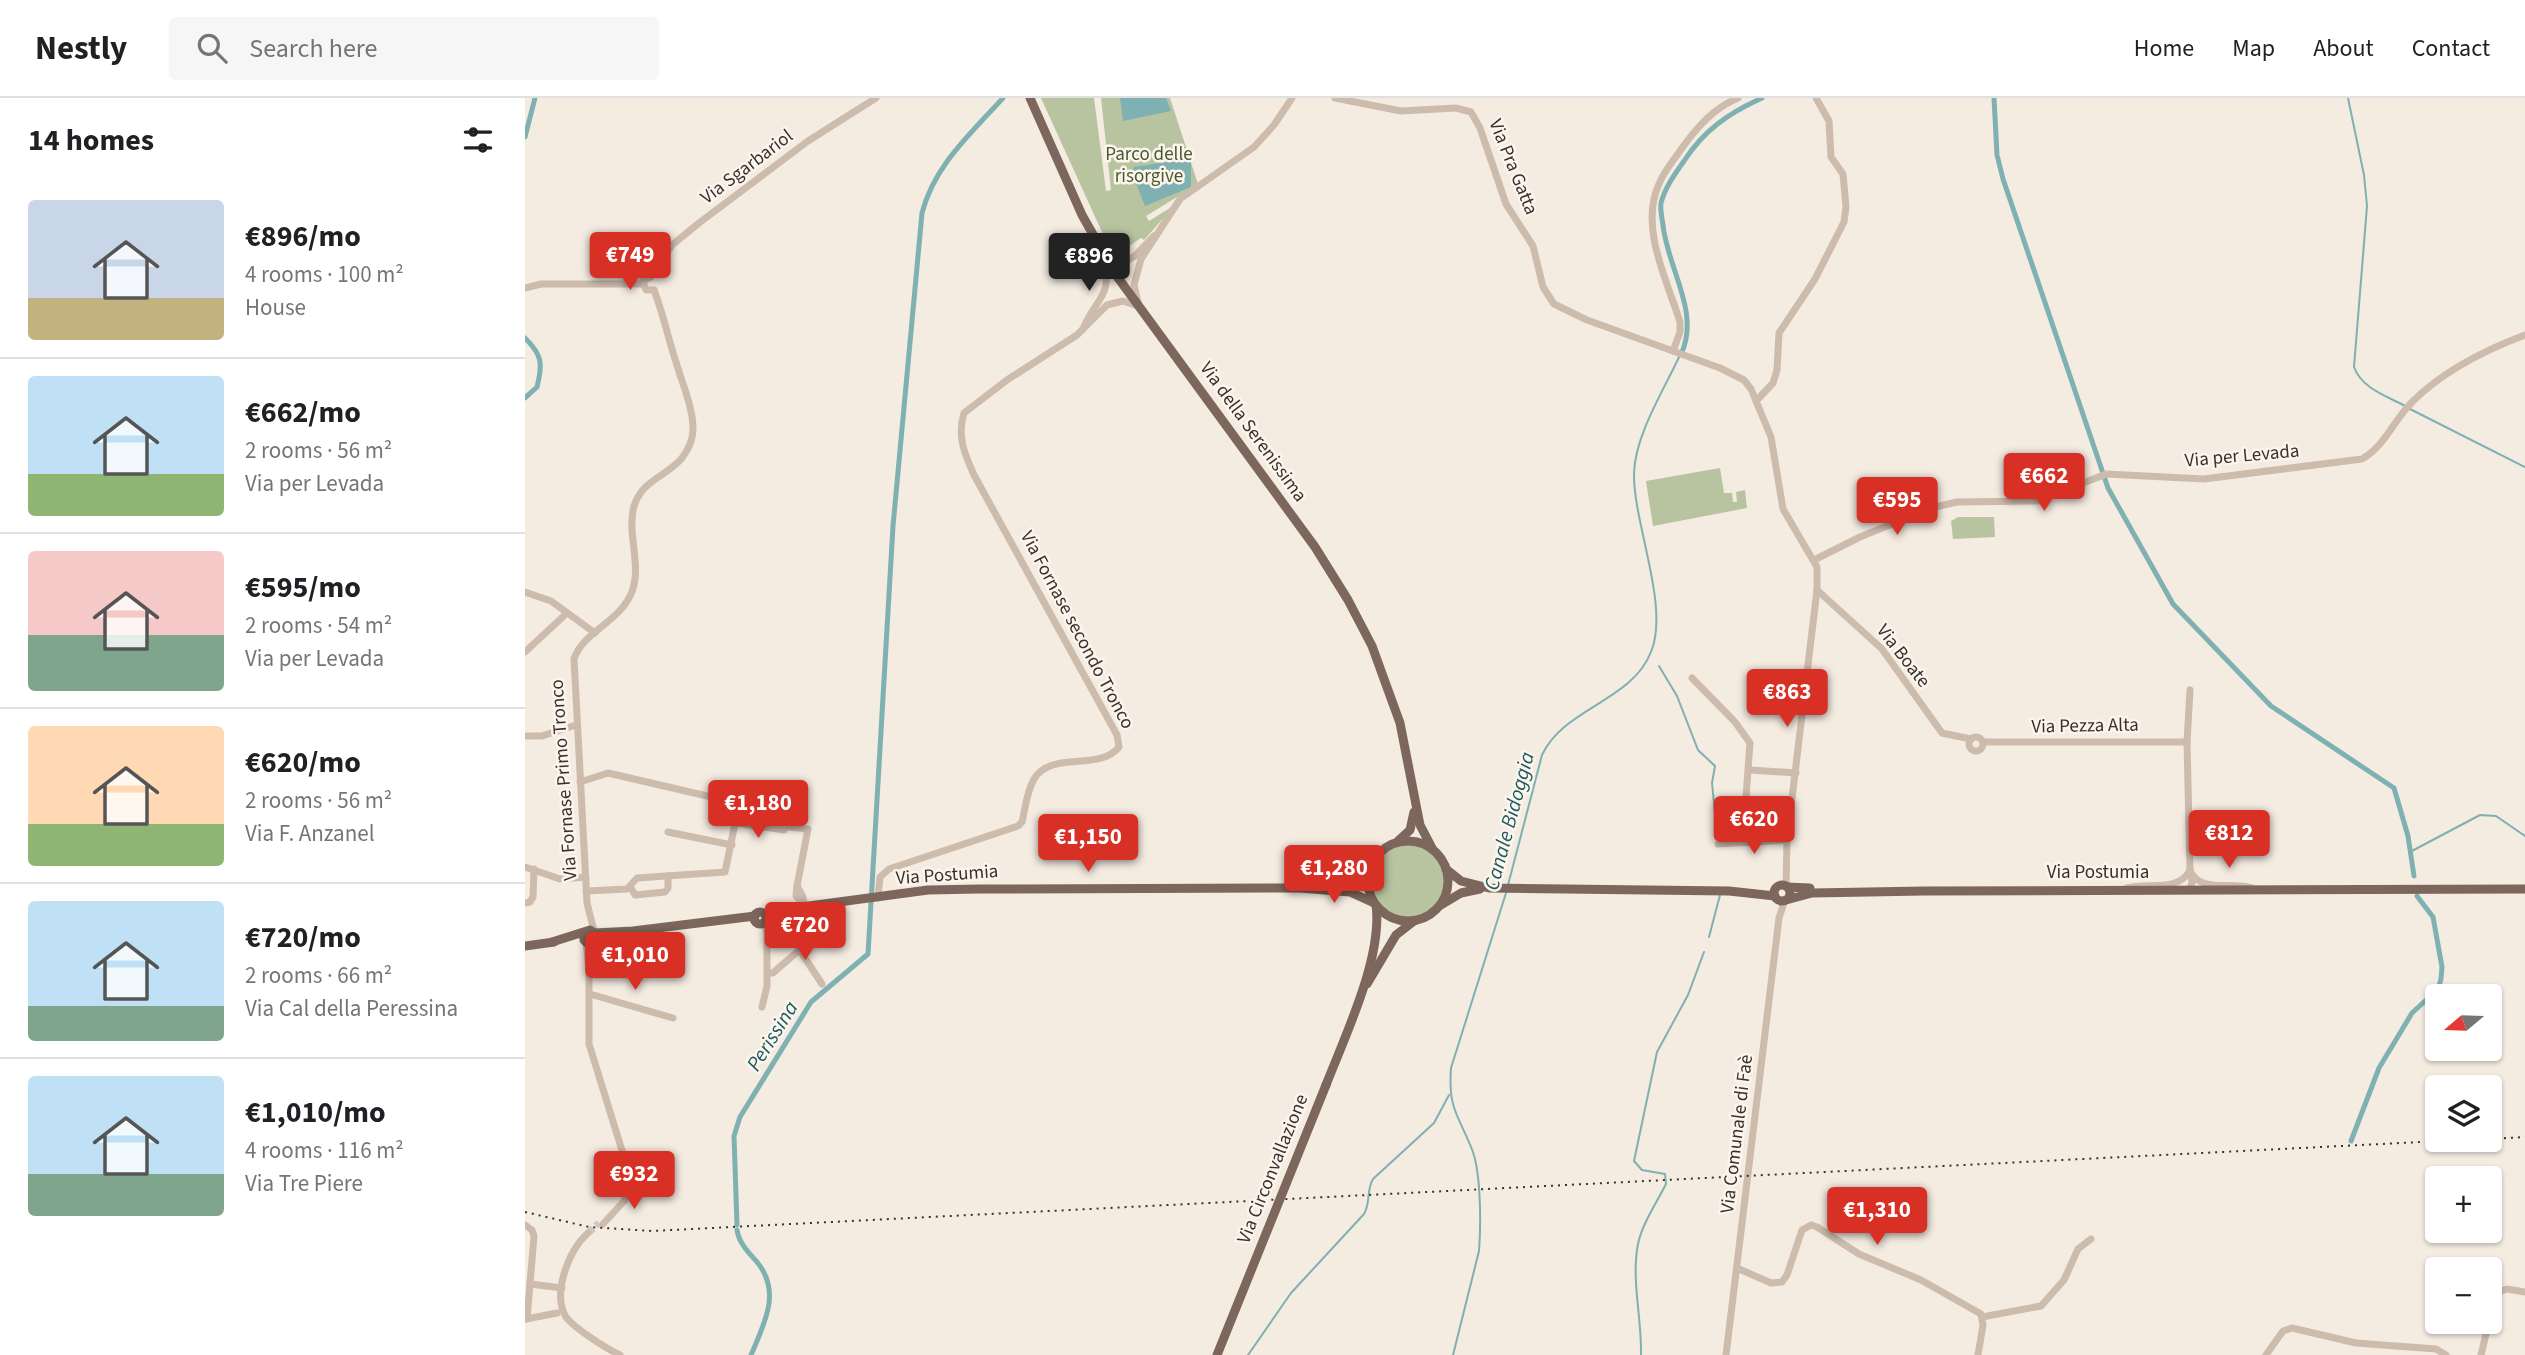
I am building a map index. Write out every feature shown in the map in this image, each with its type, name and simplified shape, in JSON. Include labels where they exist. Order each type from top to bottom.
[{"type":"main road","name":"Via della Serenissima","points":[[1030,98],[1103,254],[1315,547],[1348,600],[1372,646],[1400,723],[1422,830],[1431,848]]},
{"type":"main road","points":[[1393,843],[1414,841],[1431,848],[1447,869],[1448,883],[1440,905],[1426,917],[1414,920],[1395,919],[1375,904],[1369,890],[1368,878],[1376,856],[1393,843],[1406,835],[1413,825],[1415,800]]},
{"type":"main road","name":"Via Postumia","points":[[1300,888],[1330,885],[1349,879],[1376,856]]},
{"type":"main road","name":"Via Postumia","points":[[1447,869],[1461,881],[1508,890],[1781,893],[2123,889],[2525,889]]},
{"type":"main road","name":"Via Postumia","points":[[590,937],[755,916],[759,912],[764,919],[803,905],[928,891],[1300,888],[1350,892],[1375,904]]},
{"type":"main road","name":"Via Postumia","points":[[1440,905],[1461,893],[1489,888]]},
{"type":"main road","name":"Via Circonvallazione","points":[[1217,1355],[1361,995],[1376,939],[1378,921],[1375,904]]},
{"type":"main road","name":"Via Circonvallazione","points":[[1361,995],[1396,935],[1414,920]]},
{"type":"main road","points":[[525,946],[590,937]]},
{"type":"street","name":"Via Sgarbariol","points":[[643,284],[645,279],[651,277],[666,252],[690,230],[808,141],[876,98]]},
{"type":"street","points":[[1139,306],[1134,285],[1141,259],[1180,199],[1254,147],[1274,125],[1292,98]]},
{"type":"street","name":"Via Pra Gatta","points":[[1335,98],[1401,111],[1456,108],[1471,112],[1480,128],[1509,211],[1533,246],[1547,296],[1563,310],[1744,380],[1757,400],[1774,450],[1783,509],[1817,567],[1817,590],[1781,893]]},
{"type":"street","points":[[1674,352],[1680,322],[1654,239],[1652,205],[1666,170],[1694,131],[1713,112],[1738,98]]},
{"type":"street","points":[[1757,400],[1773,383],[1777,370],[1779,333],[1815,279],[1844,222],[1846,206],[1843,174],[1830,154],[1829,121],[1816,98]]},
{"type":"street","points":[[1103,254],[1126,261],[1158,234]]},
{"type":"street","name":"Via Fornase secondo Tronco","points":[[1082,330],[1104,295],[1108,275],[1103,254]]},
{"type":"street","points":[[525,288],[554,284],[643,284],[646,290],[654,290],[656,281],[651,277]]},
{"type":"street","name":"Via Fornase Primo Tronco","points":[[601,1224],[623,1194],[626,1175],[624,1155],[589,1044],[590,937],[574,659],[579,647],[623,609],[633,588],[632,519],[637,498],[650,481],[681,460],[691,442],[692,417],[654,290]]},
{"type":"street","name":"Via Fornase secondo Tronco","points":[[878,898],[880,877],[889,869],[1018,826],[1022,822],[1034,780],[1047,769],[1100,758],[1119,747],[1117,735],[974,475],[963,452],[960,435],[964,413],[1082,330],[1112,302],[1122,301],[1139,306]]},
{"type":"street","name":"Via per Levada","points":[[1815,560],[1848,542],[1931,508],[1957,502],[2038,500],[2103,475],[2204,479],[2362,459],[2376,449],[2408,406],[2454,370],[2497,346],[2525,335]]},
{"type":"street","name":"Via Boate","points":[[1817,590],[1882,649],[1942,733],[1971,741]]},
{"type":"street","points":[[525,592],[541,596],[594,633]]},
{"type":"street","points":[[525,652],[567,613]]},
{"type":"street","points":[[1692,678],[1748,738],[1751,746],[1746,797],[1749,841]]},
{"type":"street","points":[[2190,690],[2187,743],[2190,870],[2187,882],[2190,889]]},
{"type":"street","points":[[525,736],[542,736],[576,725]]},
{"type":"street","name":"Via Pezza Alta","points":[[1971,741],[1970,747],[1975,751],[1982,749],[1983,742],[2187,743]]},
{"type":"street","points":[[1750,770],[1796,773]]},
{"type":"street","points":[[580,782],[608,773],[733,802],[738,809],[727,870],[722,874],[637,878],[631,888]]},
{"type":"street","points":[[736,823],[808,829],[796,896],[803,905]]},
{"type":"street","points":[[669,832],[732,845]]},
{"type":"street","points":[[1718,844],[1787,839]]},
{"type":"street","points":[[525,867],[560,879],[586,877]]},
{"type":"street","points":[[525,903],[530,902],[533,897],[534,869]]},
{"type":"street","points":[[2123,889],[2138,885],[2175,885],[2185,880],[2190,870]]},
{"type":"street","points":[[2190,870],[2202,884],[2242,884],[2255,889]]},
{"type":"street","points":[[631,888],[635,895],[665,892],[668,888],[668,876]]},
{"type":"street","points":[[586,891],[631,888]]},
{"type":"street","name":"Via Comunale di Faè","points":[[1726,1355],[1781,893]]},
{"type":"street","points":[[762,1007],[767,973],[767,931],[764,919]]},
{"type":"street","points":[[767,973],[773,973],[819,931],[824,921]]},
{"type":"street","points":[[799,949],[822,984]]},
{"type":"street","points":[[590,994],[673,1018]]},
{"type":"street","points":[[525,1225],[534,1236],[526,1319],[561,1311]]},
{"type":"street","points":[[1737,1268],[1767,1282],[1781,1282],[1787,1275],[1802,1230],[1811,1225],[1859,1254],[1921,1280],[1963,1302],[1982,1317],[1996,1316],[2041,1306],[2064,1280],[2078,1250],[2091,1239]]},
{"type":"street","points":[[561,1311],[563,1285],[570,1255],[590,1233]]},
{"type":"street","points":[[530,1284],[563,1285]]},
{"type":"street","points":[[2502,1291],[2525,1292]]},
{"type":"street","points":[[561,1311],[605,1347],[620,1355]]},
{"type":"street","points":[[1977,1355],[1982,1317]]},
{"type":"street","points":[[2266,1355],[2283,1331],[2293,1328],[2356,1343],[2436,1349],[2446,1355]]},
{"type":"street","points":[[2481,1355],[2486,1334]]},
{"type":"green space","name":"Parco delle risorgive","points":[[1041,98],[1094,98],[1106,191],[1111,190],[1101,98],[1170,98],[1198,184],[1146,216],[1149,221],[1175,205],[1144,240],[1141,238],[1122,251],[1116,250],[1107,243]]},
{"type":"green space","points":[[1720,468],[1724,493],[1732,493],[1733,502],[1737,502],[1736,492],[1745,490],[1747,508],[1653,526],[1646,481]]},
{"type":"green space","points":[[1958,517],[1994,517],[1995,537],[1953,539],[1951,521]]},
{"type":"green space","points":[[1408,845],[1428,851],[1438,861],[1444,881],[1438,901],[1428,911],[1408,917],[1388,911],[1378,901],[1372,881],[1378,861],[1388,851]]},
{"type":"water","points":[[1120,98],[1166,98],[1171,111],[1123,121]]},
{"type":"water","points":[[1186,159],[1191,163],[1191,187],[1145,206],[1133,176],[1134,167]]},
{"type":"waterway","points":[[525,137],[535,98]]},
{"type":"waterway","points":[[737,1225],[734,1136],[740,1117],[811,1002],[868,954],[893,526],[922,213],[944,165],[1003,98]]},
{"type":"waterway","name":"Canale Bidoggia","points":[[1681,354],[1686,338],[1685,306],[1666,241],[1661,203],[1671,181],[1700,140],[1728,116],[1762,98]]},
{"type":"waterway","points":[[1994,98],[1997,155],[2003,179],[2108,488],[2173,604],[2271,706],[2394,788],[2408,836],[2414,876]]},
{"type":"waterway","points":[[2348,98],[2364,175],[2367,206],[2354,367],[2369,386],[2405,406]]},
{"type":"waterway","points":[[525,338],[540,360],[537,387],[525,398]]},
{"type":"waterway","name":"Canale Bidoggia","points":[[1508,885],[1542,755],[1552,739],[1566,726],[1629,682],[1642,669],[1651,652],[1656,633],[1654,588],[1639,516],[1634,473],[1639,443],[1680,355]]},
{"type":"waterway","points":[[2410,409],[2525,467]]},
{"type":"waterway","points":[[1659,666],[1677,696],[1698,750],[1715,766],[1712,783],[1717,833]]},
{"type":"waterway","points":[[2410,852],[2480,815],[2496,816],[2525,836]]},
{"type":"waterway","name":"Canale Bidoggia","points":[[1453,1355],[1479,1251],[1480,1215],[1476,1162],[1453,1104],[1451,1068],[1506,893]]},
{"type":"waterway","points":[[1709,937],[1720,895]]},
{"type":"waterway","points":[[2351,1141],[2379,1068],[2412,1013],[2438,989],[2441,979],[2442,967],[2433,917],[2417,896]]},
{"type":"waterway","points":[[1641,1355],[1636,1286],[1638,1244],[1646,1221],[1666,1184],[1665,1174],[1642,1170],[1634,1161],[1657,1052],[1688,995],[1704,952]]},
{"type":"waterway","points":[[1248,1355],[1291,1293],[1364,1214],[1373,1179],[1434,1123],[1449,1095]]},
{"type":"waterway","name":"Perissina","points":[[737,1230],[747,1251],[764,1273],[770,1296],[765,1320],[751,1355]]},
{"type":"tunnel","points":[[588,1233],[599,1223]]},
{"type":"railway","points":[[2502,1138],[2525,1137]]},
{"type":"railway","points":[[525,1212],[589,1227],[652,1231],[2425,1142]]}]
